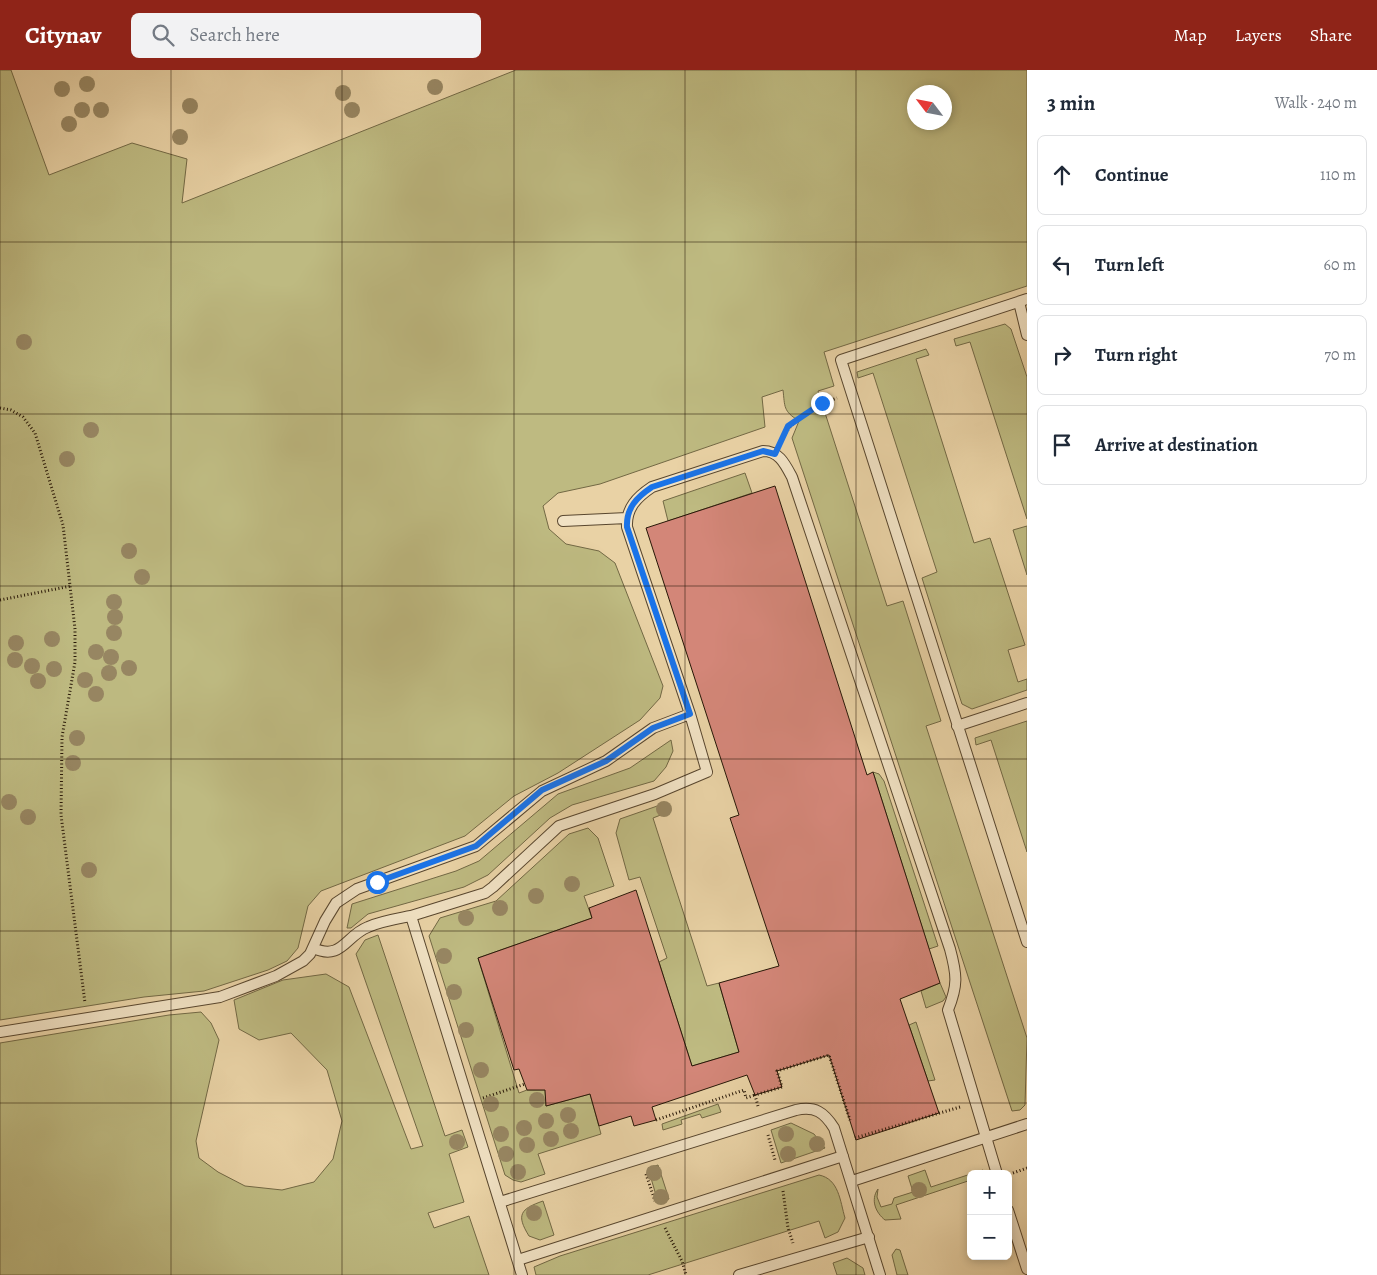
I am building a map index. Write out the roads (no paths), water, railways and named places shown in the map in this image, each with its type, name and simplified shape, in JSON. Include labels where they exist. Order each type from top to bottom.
[{"type":"lane","points":[[1027,335],[1023,301],[841,360],[1027,942]]},
{"type":"lane","points":[[313,948],[328,953],[339,949],[365,928],[485,893],[493,888],[559,826],[655,794],[707,772],[690,714],[627,527],[627,518],[639,496],[652,487],[763,451],[775,454],[784,463],[792,477],[950,949],[957,978],[956,992],[948,1010],[995,1170]]},
{"type":"lane","points":[[562,521],[627,518]]},
{"type":"lane","points":[[957,726],[1027,703]]},
{"type":"lane","points":[[0,1032],[220,997],[276,976],[297,966],[313,948],[330,911],[344,897],[357,889],[476,846],[542,790],[606,761],[653,728],[690,714]]},
{"type":"lane","points":[[411,916],[522,1275]]},
{"type":"lane","points":[[500,1202],[809,1107],[820,1111],[828,1118],[834,1128],[880,1275]]},
{"type":"lane","points":[[852,1181],[986,1139],[1027,1124]]},
{"type":"lane","points":[[518,1260],[658,1213],[843,1156]]},
{"type":"lane","points":[[1010,1215],[1027,1269]]},
{"type":"lane","points":[[739,1275],[869,1237]]}]
